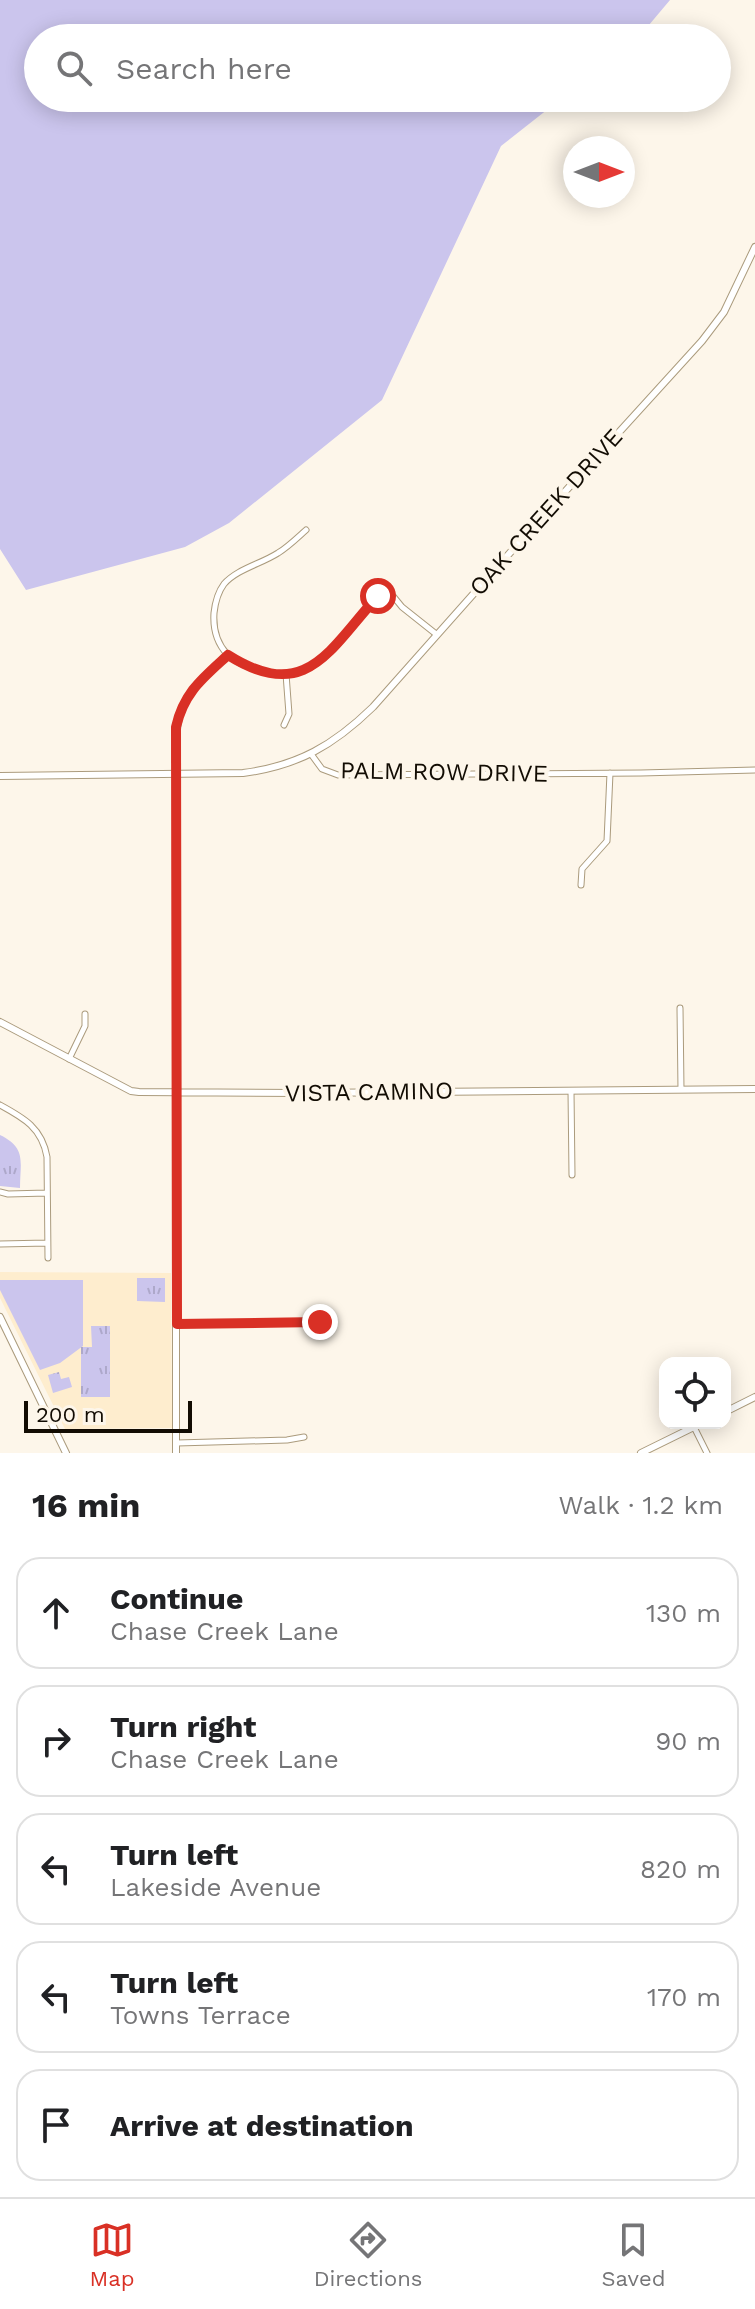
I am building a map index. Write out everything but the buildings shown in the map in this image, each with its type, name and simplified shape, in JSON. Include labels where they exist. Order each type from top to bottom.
[{"type":"street","name":"OAK CREEK DRIVE","points":[[311,754],[350,730],[373,707],[711,330],[724,312],[755,247]]},
{"type":"street","points":[[306,530],[279,552],[237,574],[224,585],[218,596],[214,619],[215,631],[228,655],[259,671],[272,674],[301,672],[326,656],[376,598],[383,594],[393,596],[436,634]]},
{"type":"street","points":[[176,1453],[176,727],[188,695],[228,655]]},
{"type":"street","points":[[284,725],[289,714],[286,674]]},
{"type":"street","name":"PALM ROW DRIVE","points":[[0,776],[256,771],[284,765],[311,754],[322,769],[338,775],[755,770]]},
{"type":"street","points":[[581,885],[582,869],[607,841],[610,773]]},
{"type":"street","points":[[680,1008],[681,1089]]},
{"type":"street","points":[[69,1059],[85,1026],[85,1014]]},
{"type":"street","name":"VISTA CAMINO","points":[[0,1022],[131,1091],[755,1089]]},
{"type":"street","points":[[571,1091],[572,1175]]},
{"type":"street","points":[[0,1105],[26,1119],[42,1138],[47,1157],[48,1258]]},
{"type":"street","points":[[0,1192],[47,1193]]},
{"type":"street","points":[[0,1244],[47,1243]]},
{"type":"street","points":[[0,1317],[66,1453]]},
{"type":"street","points":[[177,1324],[320,1322],[329,1327]]},
{"type":"street","points":[[731,1409],[755,1397]]},
{"type":"street","points":[[641,1453],[690,1429]]},
{"type":"street","points":[[695,1429],[707,1453]]},
{"type":"street","points":[[177,1443],[304,1437]]},
{"type":"shaded area","points":[[0,1272],[171,1273],[172,1428],[65,1429],[0,1298]]},
{"type":"green space","points":[[0,0],[670,0],[650,24],[24,24],[24,112],[544,112],[501,146],[382,400],[229,523],[185,547],[26,590],[0,549]]},
{"type":"green space","points":[[0,1135],[15,1145],[18,1151],[20,1188],[0,1186]]},
{"type":"green space","points":[[137,1278],[165,1278],[165,1302],[137,1301]]},
{"type":"green space","points":[[0,1280],[83,1280],[83,1346],[60,1363],[40,1370],[0,1290]]},
{"type":"green space","points":[[91,1326],[110,1326],[110,1397],[81,1397],[81,1347],[92,1347]]},
{"type":"green space","points":[[59,1372],[61,1379],[69,1377],[72,1387],[53,1393],[48,1375]]},
{"type":"route","points":[[320,1322],[177,1324],[176,727],[188,695],[228,655],[259,671],[272,674],[301,672],[326,656],[378,596]]}]
